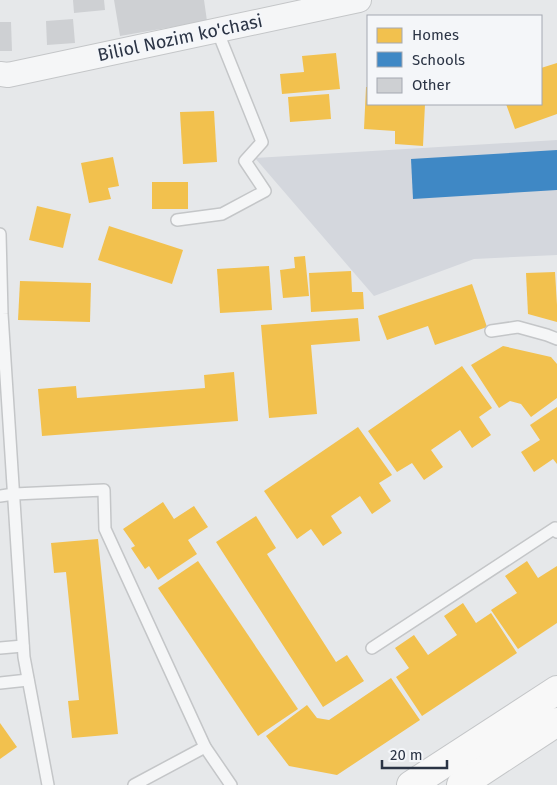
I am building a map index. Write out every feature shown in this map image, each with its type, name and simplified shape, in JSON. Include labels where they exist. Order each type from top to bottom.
[{"type":"main road","points":[[411,785],[557,690]]},
{"type":"main road","points":[[461,785],[557,722]]},
{"type":"street","name":"Biliol Nozim ko'chasi","points":[[0,74],[8,74],[359,0]]},
{"type":"lane","points":[[177,220],[222,214],[265,192],[245,161],[262,142],[217,30]]},
{"type":"lane","points":[[0,234],[1,314],[23,646],[48,785]]},
{"type":"lane","points":[[491,331],[518,327],[547,334],[557,340]]},
{"type":"lane","points":[[0,496],[104,490],[105,529],[205,747],[231,785]]},
{"type":"lane","points":[[372,648],[554,528],[557,532]]},
{"type":"lane","points":[[0,648],[23,646]]},
{"type":"lane","points":[[0,683],[28,680]]},
{"type":"lane","points":[[134,785],[205,747]]},
{"type":"shaded area","points":[[557,140],[557,255],[474,259],[374,296],[255,158]]},
{"type":"building: Homes","points":[[336,53],[340,89],[282,94],[280,74],[304,72],[302,56]]},
{"type":"building: Homes","points":[[557,63],[557,114],[515,129],[506,105],[542,105],[542,68]]},
{"type":"building: Homes","points":[[366,87],[367,105],[425,105],[423,146],[395,144],[395,131],[364,129]]},
{"type":"building: Homes","points":[[329,94],[331,119],[290,122],[288,97]]},
{"type":"building: Homes","points":[[214,111],[217,162],[183,164],[180,112]]},
{"type":"building: Homes","points":[[113,157],[119,186],[108,188],[111,199],[89,203],[81,163]]},
{"type":"building: Homes","points":[[152,182],[188,182],[188,209],[152,209]]},
{"type":"building: Homes","points":[[37,206],[71,214],[63,248],[29,240]]},
{"type":"building: Homes","points":[[109,226],[183,250],[172,284],[98,260]]},
{"type":"building: Homes","points":[[305,256],[309,296],[283,298],[280,270],[295,268],[294,257]]},
{"type":"building: Homes","points":[[269,266],[272,310],[220,313],[217,269]]},
{"type":"building: Homes","points":[[351,271],[352,292],[363,292],[364,309],[311,312],[309,273]]},
{"type":"building: Homes","points":[[555,272],[557,322],[528,314],[526,273]]},
{"type":"building: Homes","points":[[20,281],[91,283],[90,322],[18,320]]},
{"type":"building: Homes","points":[[472,284],[487,327],[435,345],[428,326],[387,340],[378,316]]},
{"type":"building: Homes","points":[[358,318],[360,341],[311,345],[317,414],[269,418],[261,325]]},
{"type":"building: Homes","points":[[503,346],[551,357],[557,364],[557,398],[531,417],[521,404],[510,401],[499,408],[471,365]]},
{"type":"building: Homes","points":[[462,366],[492,408],[479,417],[491,435],[472,448],[460,430],[431,450],[443,467],[424,480],[412,463],[397,472],[368,431]]},
{"type":"building: Homes","points":[[234,372],[238,421],[42,436],[38,389],[76,386],[77,398],[205,388],[204,375]]},
{"type":"building: Homes","points":[[557,407],[557,464],[553,459],[534,472],[521,452],[540,440],[530,425]]},
{"type":"building: Homes","points":[[358,427],[392,475],[379,483],[391,501],[372,514],[360,496],[331,516],[342,533],[323,546],[311,529],[297,539],[264,491]]},
{"type":"building: Homes","points":[[163,502],[174,519],[194,506],[208,527],[188,540],[197,554],[158,580],[149,566],[145,569],[131,548],[135,546],[123,529]]},
{"type":"building: Homes","points":[[256,516],[276,548],[267,554],[336,662],[347,655],[364,681],[323,707],[216,542]]},
{"type":"building: Homes","points":[[98,539],[118,734],[72,738],[68,701],[79,700],[66,572],[54,573],[51,543]]},
{"type":"building: Homes","points":[[198,561],[298,709],[258,736],[158,588]]},
{"type":"building: Homes","points":[[527,561],[538,578],[557,566],[557,623],[518,649],[491,610],[517,593],[505,576]]},
{"type":"building: Homes","points":[[463,603],[476,623],[491,613],[517,653],[422,716],[396,677],[409,668],[395,648],[414,635],[428,655],[457,635],[444,616]]},
{"type":"building: Homes","points":[[391,678],[420,720],[337,775],[289,766],[266,736],[307,705],[317,718],[329,720]]},
{"type":"building: Homes","points":[[0,723],[17,747],[0,759]]},
{"type":"building: Schools","points":[[557,150],[557,190],[413,199],[411,159]]},
{"type":"building: Other","points":[[73,0],[104,0],[105,10],[74,13]]},
{"type":"building: Other","points":[[114,0],[204,0],[207,21],[120,36]]},
{"type":"building: Other","points":[[73,19],[75,43],[47,45],[46,21]]},
{"type":"building: Other","points":[[0,22],[11,22],[12,51],[0,51]]}]
